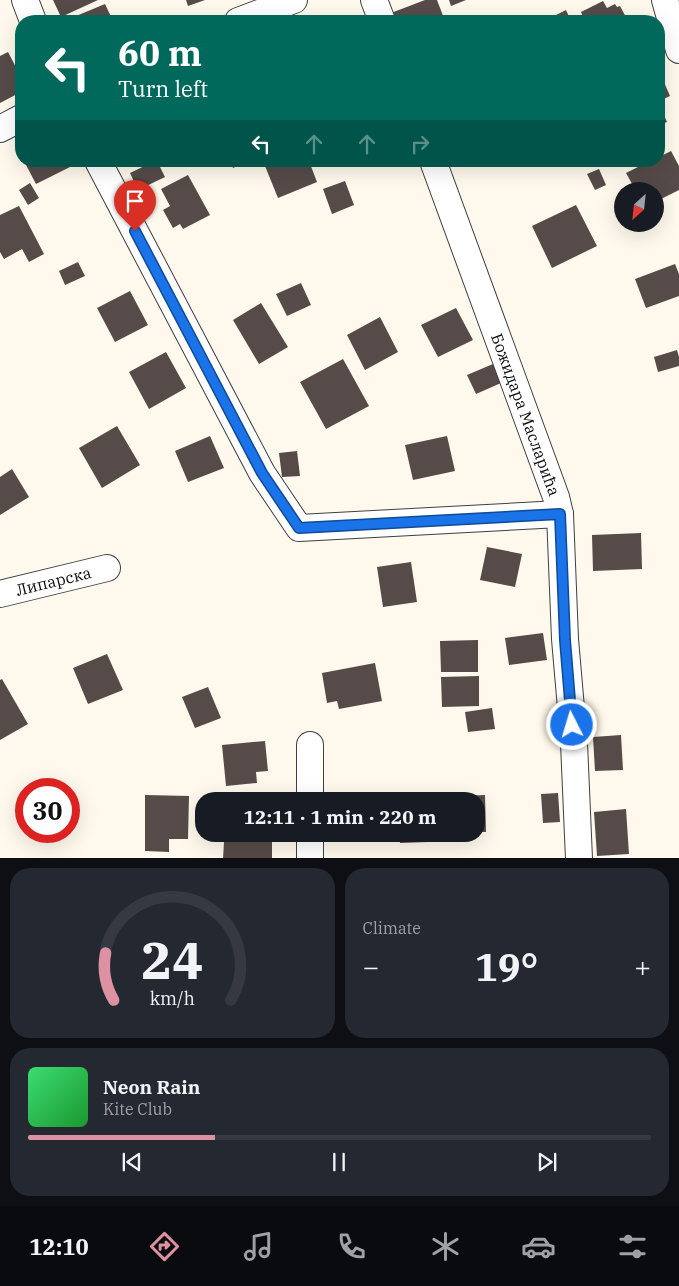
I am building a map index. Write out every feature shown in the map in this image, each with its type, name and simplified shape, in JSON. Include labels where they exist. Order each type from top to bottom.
[{"type":"street","points":[[25,0],[31,15]]},
{"type":"street","points":[[254,15],[294,0]]},
{"type":"street","points":[[374,0],[380,15]]},
{"type":"street","points":[[665,0],[679,50]]},
{"type":"street","points":[[0,129],[15,121]]},
{"type":"street","points":[[101,167],[262,473],[299,528],[560,514]]},
{"type":"street","name":"Божидара Масларића","points":[[435,167],[556,497],[560,514],[565,640],[574,742],[579,858]]},
{"type":"street","name":"Липарска","points":[[0,594],[107,568]]},
{"type":"street","points":[[310,745],[310,792]]},
{"type":"street","points":[[310,842],[310,858]]},
{"type":"building","points":[[53,0],[98,0],[65,15],[60,15]]},
{"type":"building","points":[[186,0],[205,0],[188,6]]},
{"type":"building","points":[[425,0],[437,0],[443,15],[392,15],[391,13]]},
{"type":"building","points":[[449,0],[466,0],[451,6]]},
{"type":"building","points":[[603,1],[607,8],[615,4],[617,7],[620,6],[625,15],[582,15],[581,12]]},
{"type":"building","points":[[105,4],[110,15],[78,15]]},
{"type":"building","points":[[566,10],[568,15],[556,15]]},
{"type":"building","points":[[8,52],[15,65],[15,95],[0,103],[0,56]]},
{"type":"building","points":[[665,85],[670,96],[665,98]]},
{"type":"building","points":[[671,151],[679,166],[679,190],[664,198],[664,182],[631,182],[626,173],[638,167],[665,167],[665,154]]},
{"type":"building","points":[[27,167],[70,167],[36,184]]},
{"type":"building","points":[[142,167],[160,167],[165,177],[138,190],[130,173]]},
{"type":"building","points":[[265,167],[311,167],[317,182],[278,198]]},
{"type":"building","points":[[599,169],[606,185],[595,190],[587,174]]},
{"type":"building","points":[[188,175],[210,215],[183,229],[180,224],[173,228],[163,210],[170,206],[161,189]]},
{"type":"building","points":[[345,181],[354,205],[332,214],[323,189]]},
{"type":"building","points":[[30,183],[39,198],[28,205],[19,190]]},
{"type":"building","points":[[576,205],[597,246],[552,268],[532,226]]},
{"type":"building","points":[[19,206],[44,254],[29,262],[22,249],[4,259],[0,252],[0,215]]},
{"type":"building","points":[[78,262],[85,276],[65,285],[59,271]]},
{"type":"building","points":[[675,264],[679,274],[679,296],[646,308],[635,279]]},
{"type":"building","points":[[301,283],[311,305],[287,316],[276,294]]},
{"type":"building","points":[[130,291],[148,325],[115,342],[97,308]]},
{"type":"building","points":[[261,303],[288,347],[259,364],[233,320]]},
{"type":"building","points":[[456,308],[473,340],[438,357],[421,325]]},
{"type":"building","points":[[380,317],[398,352],[365,370],[347,335]]},
{"type":"building","points":[[677,350],[679,366],[658,372],[654,357]]},
{"type":"building","points":[[166,352],[186,388],[149,409],[129,372]]},
{"type":"building","points":[[343,359],[369,406],[326,429],[300,382]]},
{"type":"building","points":[[493,364],[501,383],[476,394],[467,375]]},
{"type":"building","points":[[117,426],[140,465],[102,488],[79,448]]},
{"type":"building","points":[[210,436],[224,468],[188,482],[175,451]]},
{"type":"building","points":[[447,436],[455,471],[413,480],[405,445]]},
{"type":"building","points":[[297,451],[300,476],[282,477],[279,453]]},
{"type":"building","points":[[12,469],[29,497],[0,515],[0,477]]},
{"type":"building","points":[[641,533],[642,569],[593,571],[592,535]]},
{"type":"building","points":[[487,547],[522,554],[515,587],[480,580]]},
{"type":"building","points":[[411,562],[417,602],[383,607],[377,567]]},
{"type":"building","points":[[543,633],[547,660],[509,665],[505,638]]},
{"type":"building","points":[[478,640],[478,672],[441,672],[440,641]]},
{"type":"building","points":[[107,654],[123,690],[88,704],[73,668]]},
{"type":"building","points":[[375,663],[382,701],[339,709],[337,701],[327,703],[322,673]]},
{"type":"building","points":[[479,676],[479,706],[442,707],[441,677]]},
{"type":"building","points":[[2,679],[28,724],[0,740],[0,680]]},
{"type":"building","points":[[208,687],[221,718],[195,728],[182,697]]},
{"type":"building","points":[[492,708],[495,729],[468,732],[465,712]]},
{"type":"building","points":[[621,735],[623,770],[595,771],[593,737]]},
{"type":"building","points":[[265,741],[268,771],[256,772],[257,783],[226,786],[222,745]]},
{"type":"building","points":[[558,793],[560,822],[543,823],[541,794]]},
{"type":"building","points":[[145,795],[189,796],[188,839],[169,839],[169,852],[145,851]]},
{"type":"building","points":[[485,795],[486,832],[485,832]]},
{"type":"building","points":[[626,809],[629,854],[597,856],[594,812]]},
{"type":"building","points":[[224,842],[272,842],[272,858],[223,858]]},
{"type":"route","points":[[135,231],[262,473],[299,528],[560,514],[565,640],[572,725]]}]
